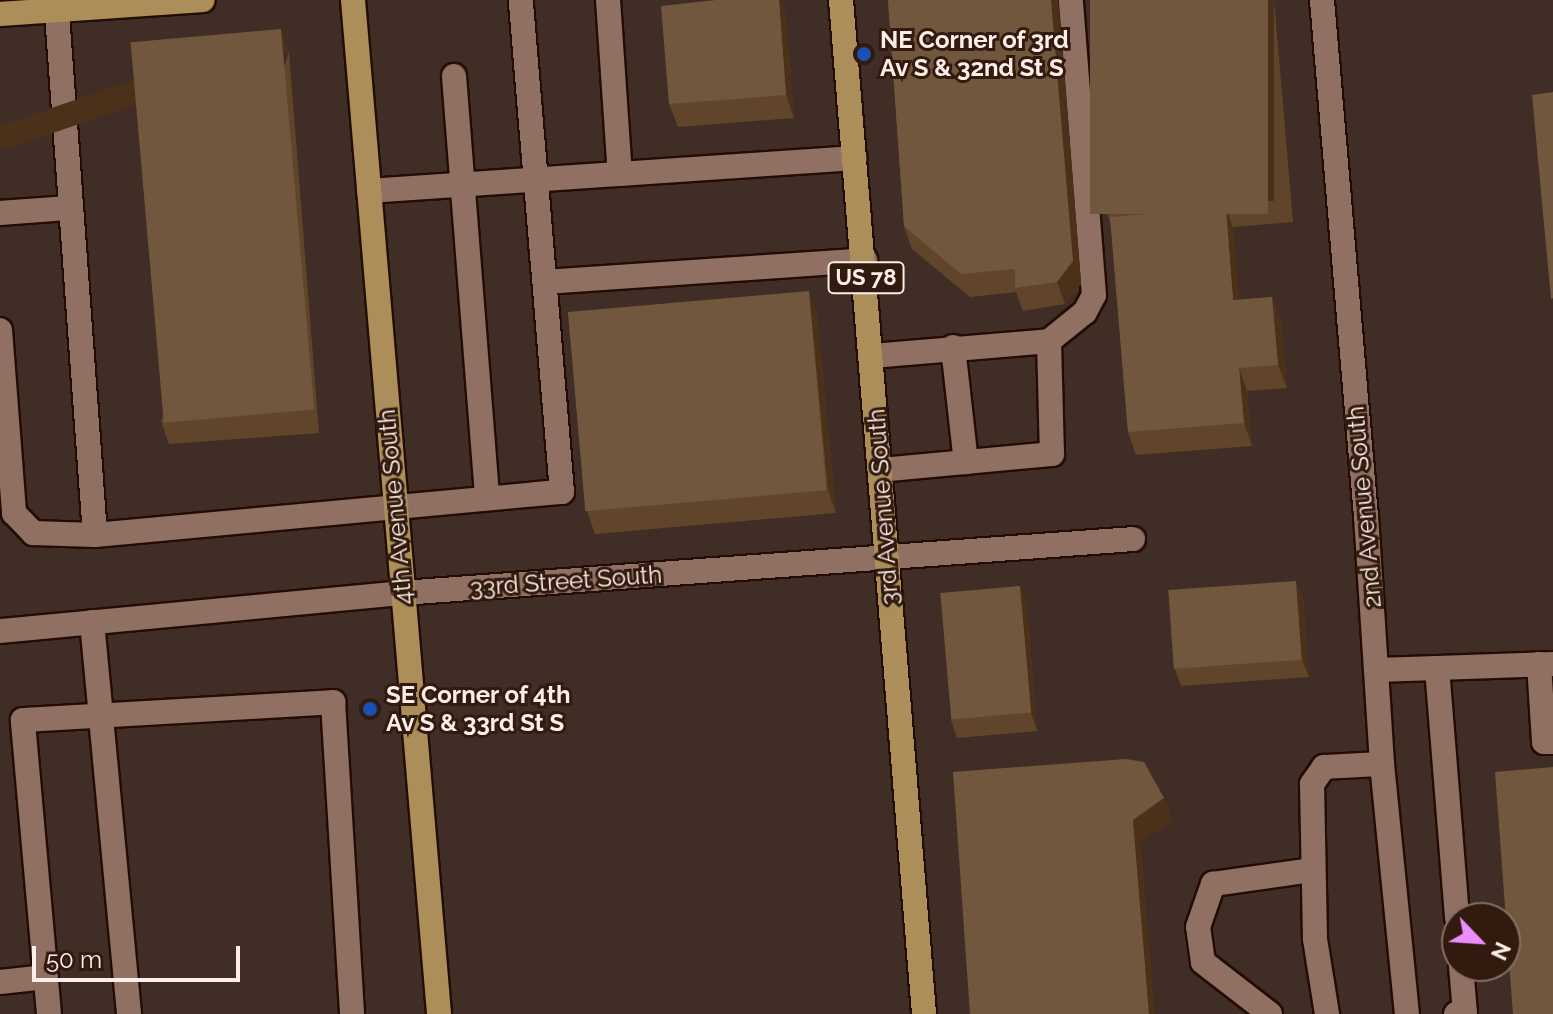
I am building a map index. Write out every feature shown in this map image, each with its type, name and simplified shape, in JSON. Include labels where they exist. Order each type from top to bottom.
[{"type":"main road","points":[[0,14],[56,6],[203,0]]},
{"type":"main road","name":"4th Avenue South","points":[[353,0],[439,1014]]},
{"type":"main road","name":"3rd Avenue South","points":[[841,0],[865,260],[924,1014]]},
{"type":"street","points":[[0,330],[14,513],[33,533],[95,535],[562,492],[521,0]]},
{"type":"street","points":[[608,0],[620,174]]},
{"type":"street","points":[[872,356],[1049,341],[1085,312],[1094,295],[1071,0]]},
{"type":"street","name":"2nd Avenue South","points":[[1322,0],[1382,764],[1407,1014]]},
{"type":"street","points":[[56,6],[68,208],[95,535]]},
{"type":"street","points":[[454,76],[487,498]]},
{"type":"street","points":[[369,191],[854,158]]},
{"type":"street","points":[[0,213],[68,208]]},
{"type":"street","points":[[545,282],[865,260]]},
{"type":"street","points":[[880,470],[1052,454],[1049,341]]},
{"type":"street","points":[[953,347],[966,462]]},
{"type":"street","name":"33rd Street South","points":[[0,631],[402,593],[1133,539]]},
{"type":"street","points":[[92,622],[129,1014]]},
{"type":"street","points":[[1376,670],[1546,664],[1544,742],[1553,742]]},
{"type":"street","points":[[1437,668],[1456,902]]},
{"type":"street","points":[[49,1014],[23,720],[333,702],[352,1014]]},
{"type":"street","points":[[1327,1014],[1315,939],[1312,784],[1324,767],[1382,764]]},
{"type":"street","points":[[1270,1014],[1203,962],[1198,927],[1213,884],[1313,870]]},
{"type":"street","points":[[0,982],[46,977]]},
{"type":"street","points":[[1456,1014],[1465,1013],[1462,982]]},
{"type":"shaded area","points":[[0,0],[1553,0],[1553,1014],[0,1014]]},
{"type":"building","points":[[716,0],[779,0],[786,95],[669,104],[661,6]]},
{"type":"building","points":[[888,0],[1051,0],[1073,261],[1057,282],[1015,288],[1015,269],[961,274],[904,226]]},
{"type":"building","points":[[1090,0],[1268,0],[1268,214],[1090,214]]},
{"type":"building","points":[[281,29],[314,410],[164,423],[131,42]]},
{"type":"building","points":[[1553,92],[1553,298],[1551,299],[1532,95]]},
{"type":"building","points":[[1226,208],[1233,300],[1272,297],[1278,365],[1239,368],[1244,423],[1128,432],[1110,217]]},
{"type":"building","points":[[809,291],[826,490],[585,511],[568,312]]},
{"type":"building","points":[[1296,581],[1302,660],[1174,669],[1168,590]]},
{"type":"building","points":[[1020,586],[1031,713],[951,719],[940,593]]},
{"type":"building","points":[[1126,759],[1144,762],[1164,798],[1133,820],[1149,1014],[970,1014],[953,772]]},
{"type":"building","points":[[1553,767],[1553,1014],[1513,1014],[1511,982],[1521,982],[1521,902],[1505,902],[1495,772]]},
{"type":"place","name":"NE Corner of 3rd Av S & 32nd St S","points":[[864,54]]},
{"type":"place","name":"SE Corner of 4th Av S & 33rd St S","points":[[370,709]]}]
